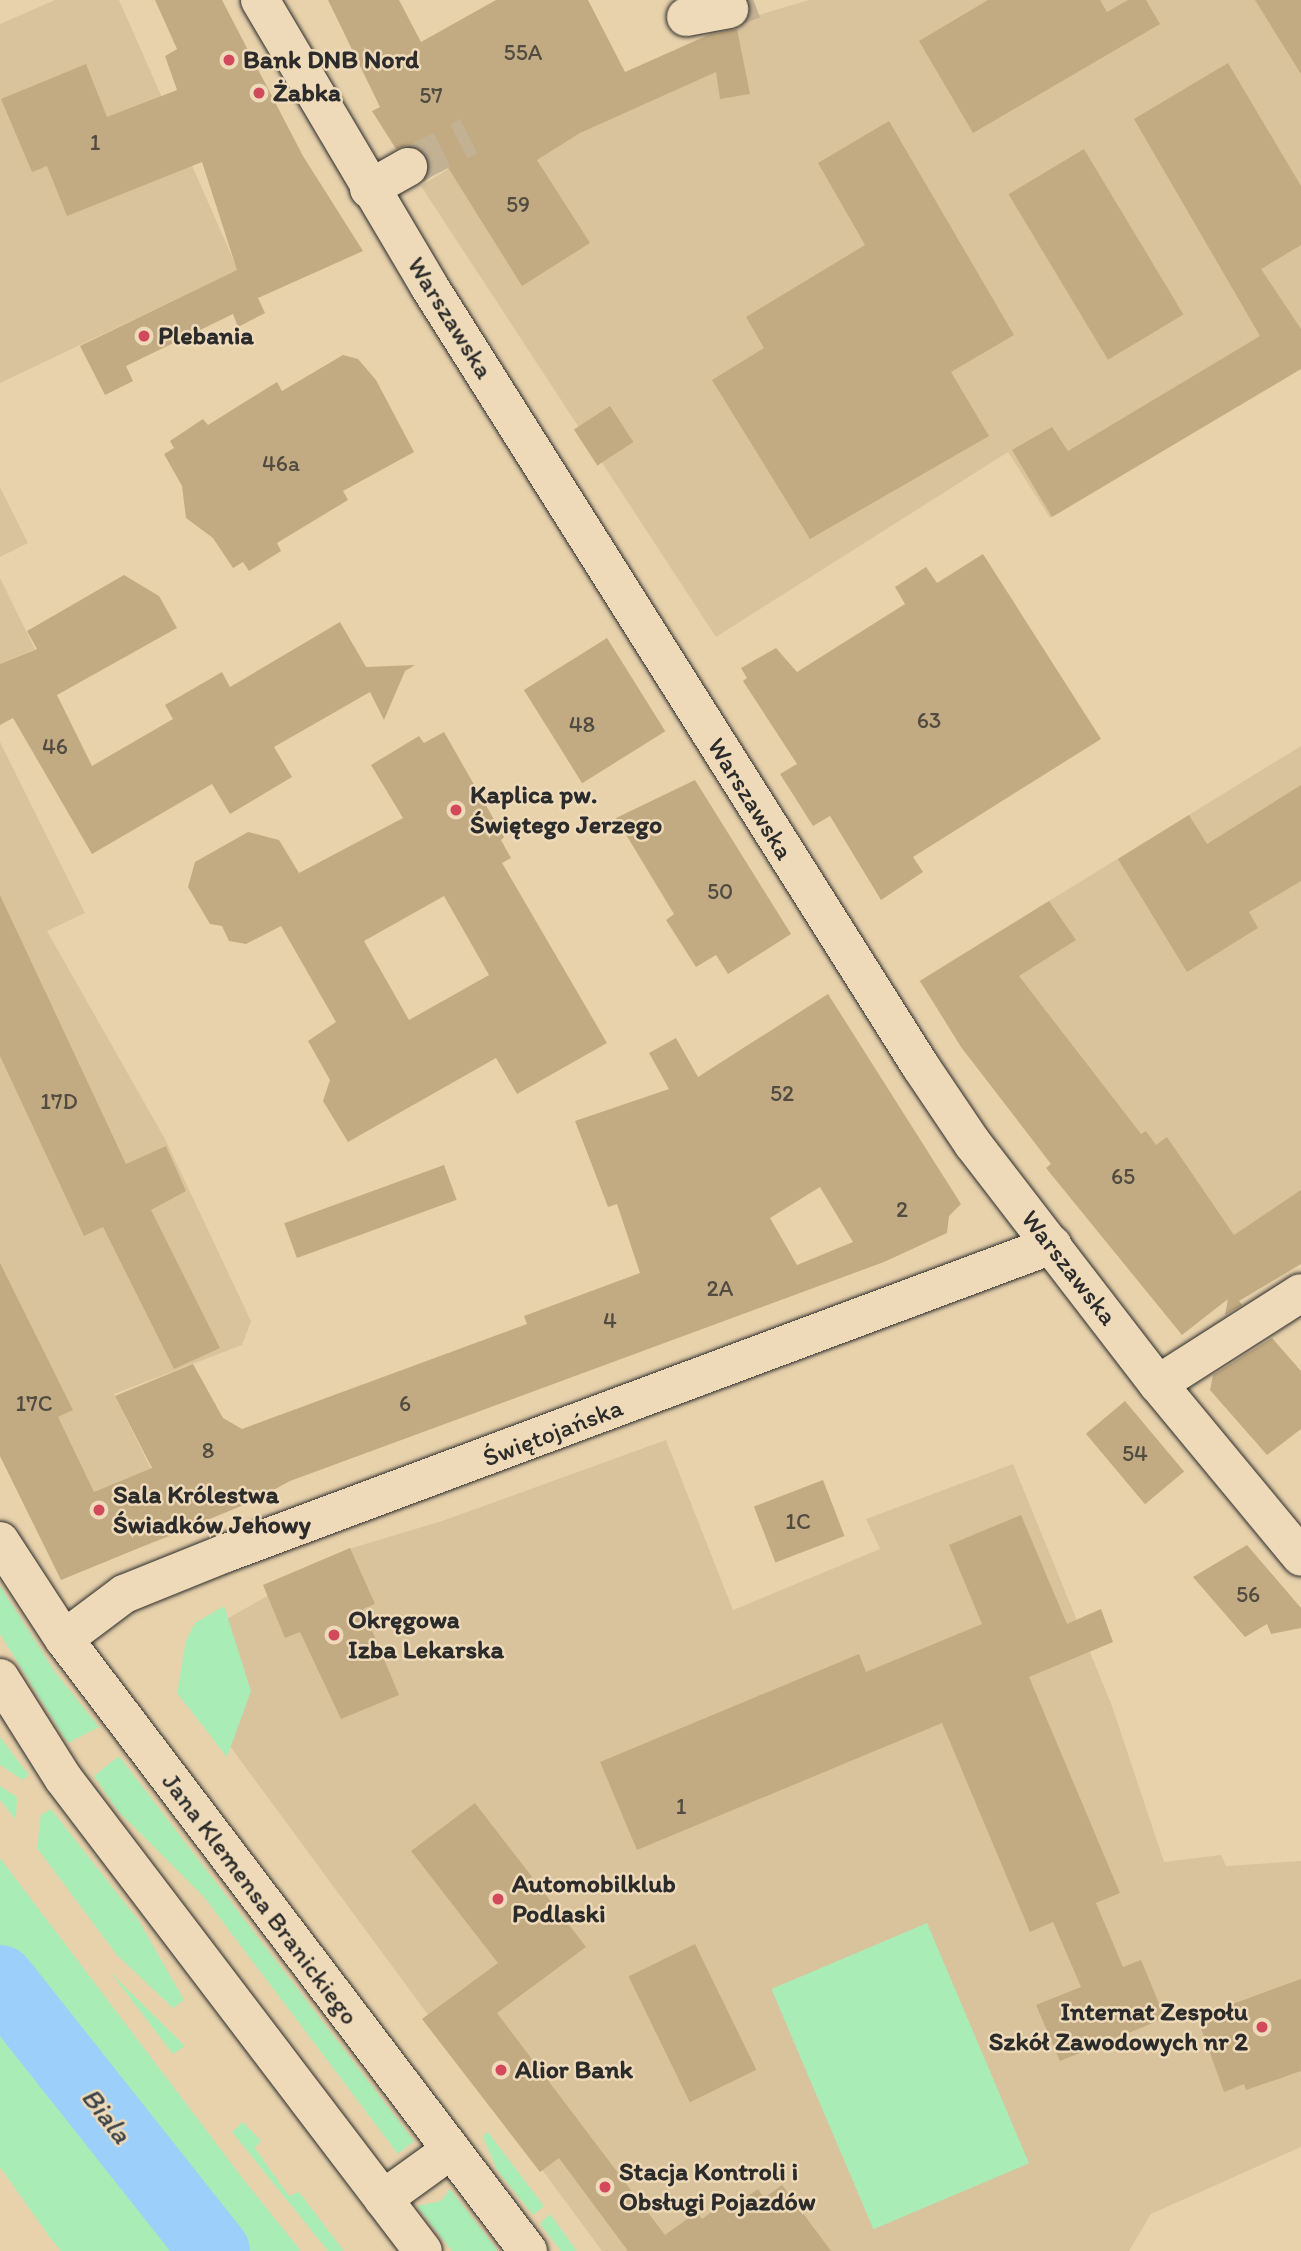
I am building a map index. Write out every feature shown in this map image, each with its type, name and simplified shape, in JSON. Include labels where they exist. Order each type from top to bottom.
[{"type":"street","name":"Warszawska","points":[[260,0],[369,189],[836,937],[974,1144],[1158,1384],[1301,1557]]},
{"type":"street","points":[[686,17],[729,9]]},
{"type":"street","points":[[369,189],[408,167]]},
{"type":"street","name":"Świętojańska","points":[[64,1639],[124,1594],[226,1553],[1052,1245]]},
{"type":"street","points":[[1158,1384],[1301,1293]]},
{"type":"street","name":"Jana Klemensa Branickiego","points":[[0,1541],[64,1639],[528,2251]]},
{"type":"street","points":[[0,1678],[63,1778],[423,2251]]},
{"type":"street","points":[[383,2199],[451,2150]]},
{"type":"shaded area","points":[[55,0],[119,0],[238,270],[0,383],[0,24]]},
{"type":"shaded area","points":[[809,0],[1301,0],[1301,365],[1050,518],[1008,452],[716,637],[421,186],[535,115],[732,23]]},
{"type":"shaded area","points":[[0,487],[28,543],[0,557]]},
{"type":"shaded area","points":[[0,578],[35,649],[0,664]]},
{"type":"shaded area","points":[[0,742],[85,913],[47,931],[165,1139],[251,1321],[242,1345],[114,1394],[182,1532],[60,1577],[0,1456]]},
{"type":"shaded area","points":[[1301,746],[1301,1257],[1185,1325],[919,981]]},
{"type":"shaded area","points":[[666,1440],[733,1610],[880,1549],[866,1519],[1013,1464],[1112,1706],[1164,1862],[1221,1855],[1226,1866],[1301,1861],[1301,2147],[1151,2214],[1129,2251],[602,2251],[204,1711],[209,1629],[352,1548],[442,1521]]},
{"type":"green space","points":[[0,1586],[55,1672],[99,1727],[68,1743],[0,1634]]},
{"type":"green space","points":[[224,1606],[251,1691],[227,1757],[177,1693],[186,1641],[195,1623]]},
{"type":"green space","points":[[0,1737],[29,1775],[23,1780],[0,1765]]},
{"type":"green space","points":[[119,1756],[414,2141],[398,2154],[204,1897],[118,1811],[94,1776]]},
{"type":"green space","points":[[0,1786],[17,1797],[16,1820],[0,1800]]},
{"type":"green space","points":[[51,1809],[139,1921],[184,2000],[173,2008],[117,1955],[37,1848],[41,1815]]},
{"type":"green space","points":[[0,1858],[301,2251],[61,2251],[51,2239],[0,2167]]},
{"type":"green space","points":[[927,1923],[1029,2163],[873,2229],[771,1989]]},
{"type":"green space","points":[[110,1972],[185,2046],[173,2054]]},
{"type":"green space","points":[[243,2122],[261,2141],[255,2148],[289,2196],[299,2192],[344,2251],[328,2251],[232,2132]]},
{"type":"green space","points":[[487,2131],[544,2206],[533,2215],[497,2170],[483,2137]]},
{"type":"green space","points":[[450,2189],[498,2251],[452,2251],[417,2206],[441,2201]]},
{"type":"green space","points":[[550,2214],[577,2251],[561,2251],[540,2224]]},
{"type":"building","points":[[155,0],[222,0],[303,156],[363,251],[258,298],[265,313],[238,327],[233,314],[126,366],[133,381],[105,395],[80,346],[237,270],[202,162],[67,216],[47,166],[32,172],[1,99],[86,64],[107,117],[177,90],[165,56],[177,49]]},
{"type":"building","points":[[328,0],[399,0],[421,42],[496,0],[588,0],[625,72],[709,35],[737,29],[750,94],[720,99],[716,72],[580,133],[537,160],[590,243],[522,286],[447,166],[423,182],[430,168],[427,156],[409,145],[396,149],[372,111],[380,107]]},
{"type":"building","points":[[988,0],[1100,0],[1107,12],[1128,0],[1146,0],[1160,24],[973,133],[919,41]]},
{"type":"building","points":[[1255,0],[1301,0],[1301,74]]},
{"type":"building","points":[[1228,63],[1301,186],[1301,245],[1261,269],[1301,329],[1301,369],[1052,517],[1012,450],[1052,427],[1068,451],[1260,336],[1134,119]]},
{"type":"building","points":[[889,121],[1014,335],[951,372],[989,436],[810,539],[712,380],[764,348],[746,317],[865,245],[818,163]]},
{"type":"building","points":[[1084,149],[1183,314],[1108,360],[1009,194]]},
{"type":"building","points":[[343,355],[358,359],[376,380],[414,452],[343,491],[348,500],[277,543],[281,551],[249,571],[243,562],[233,568],[213,538],[186,518],[182,486],[164,454],[174,448],[170,441],[203,419],[208,425],[277,382],[282,391]]},
{"type":"building","points":[[610,406],[633,442],[597,465],[574,429]]},
{"type":"building","points":[[983,554],[1101,739],[913,857],[923,872],[881,900],[830,816],[813,826],[780,774],[797,764],[743,681],[747,678],[741,668],[776,648],[797,672],[905,604],[895,587],[926,567],[937,583]]},
{"type":"building","points":[[124,575],[159,596],[177,628],[57,695],[92,766],[173,719],[165,705],[222,672],[230,687],[340,622],[366,667],[415,665],[405,671],[384,720],[370,692],[274,747],[292,777],[230,814],[212,784],[92,854],[13,718],[0,725],[0,664],[37,649],[27,631]]},
{"type":"building","points":[[607,638],[665,731],[582,783],[524,690]]},
{"type":"building","points":[[444,732],[504,837],[501,840],[511,858],[502,863],[607,1043],[517,1094],[496,1058],[348,1142],[323,1101],[330,1080],[308,1041],[336,1022],[281,926],[246,944],[229,941],[222,926],[210,924],[188,887],[195,862],[248,832],[279,840],[299,873],[403,818],[371,765],[419,736],[424,743]],"holes":[[[444,896],[489,975],[409,1020],[364,941]]]},
{"type":"building","points":[[695,780],[791,934],[728,974],[716,955],[696,967],[666,920],[674,914],[616,818]]},
{"type":"building","points":[[1301,785],[1301,881],[1249,912],[1258,928],[1187,972],[1118,859],[1189,815],[1207,844]]},
{"type":"building","points":[[0,895],[126,1164],[166,1146],[186,1191],[151,1210],[220,1348],[174,1369],[103,1227],[84,1236],[0,1056]]},
{"type":"building","points":[[1049,901],[1076,940],[1019,976],[1141,1134],[1146,1131],[1156,1145],[1167,1137],[1234,1235],[1301,1190],[1301,1264],[1239,1301],[1242,1305],[1225,1315],[1228,1299],[1182,1335],[1046,1168],[1051,1164],[961,1047],[920,981]]},
{"type":"building","points":[[828,994],[961,1204],[949,1216],[947,1233],[884,1262],[290,1481],[251,1502],[61,1580],[0,1456],[0,1263],[73,1410],[58,1417],[94,1492],[152,1468],[115,1396],[193,1364],[223,1418],[242,1429],[527,1324],[524,1316],[640,1273],[617,1204],[608,1207],[575,1121],[669,1089],[649,1053],[676,1038],[698,1077]],"holes":[[[820,1187],[853,1242],[797,1265],[770,1218]]]},
{"type":"building","points":[[444,1165],[457,1200],[297,1258],[284,1223]]},
{"type":"building","points":[[1272,1338],[1301,1371],[1301,1429],[1267,1455],[1210,1390],[1213,1375]]},
{"type":"building","points":[[1125,1401],[1184,1471],[1145,1504],[1086,1434]]},
{"type":"building","points":[[823,1480],[845,1536],[775,1563],[754,1507]]},
{"type":"building","points":[[1021,1515],[1067,1624],[1101,1609],[1113,1642],[1029,1677],[1120,1893],[1096,1903],[1123,1967],[1141,1960],[1165,2018],[1060,2061],[1036,2005],[1081,1987],[1053,1922],[1030,1932],[942,1723],[637,1850],[600,1762],[859,1654],[866,1672],[982,1624],[949,1545]]},
{"type":"building","points":[[1247,1545],[1301,1608],[1301,1628],[1271,1634],[1267,1624],[1245,1637],[1193,1577]]},
{"type":"building","name":"Okręgowa Izba Lekarska","points":[[350,1548],[375,1604],[363,1609],[399,1695],[341,1719],[300,1632],[285,1638],[263,1585]]},
{"type":"building","points":[[475,1803],[586,1947],[497,2013],[665,2235],[697,2212],[702,2219],[728,2200],[733,2207],[758,2189],[764,2198],[782,2185],[831,2251],[628,2251],[559,2158],[540,2172],[422,2019],[498,1963],[411,1851]]},
{"type":"building","points":[[695,1944],[756,2070],[690,2102],[628,1976]]},
{"type":"building","name":"Internat Zespołu Szkół Zawodowych nr 2","points":[[1301,1979],[1301,2071],[1246,2090],[1244,2084],[1224,2092],[1197,2017]]},
{"type":"waterway","name":"Biala","points":[[0,1980],[215,2251]]},
{"type":"tunnel","points":[[729,9],[753,0]]},
{"type":"tunnel","points":[[408,167],[469,136]]},
{"type":"place","name":"Bank DNB Nord","points":[[229,60]]},
{"type":"place","name":"Żabka","points":[[259,93]]},
{"type":"place","name":"Plebania","points":[[144,336]]},
{"type":"place","name":"Kaplica pw. Świętego Jerzego","points":[[456,810]]},
{"type":"place","name":"Sala Królestwa Świadków Jehowy","points":[[99,1510]]},
{"type":"place","name":"Okręgowa Izba Lekarska","points":[[334,1635]]},
{"type":"place","name":"Automobilklub Podlaski","points":[[498,1899]]},
{"type":"place","name":"Internat Zespołu Szkół Zawodowych nr 2","points":[[1262,2027]]},
{"type":"place","name":"Alior Bank","points":[[501,2070]]},
{"type":"place","name":"Stacja Kontroli i Obsługi Pojazdów","points":[[605,2187]]}]
